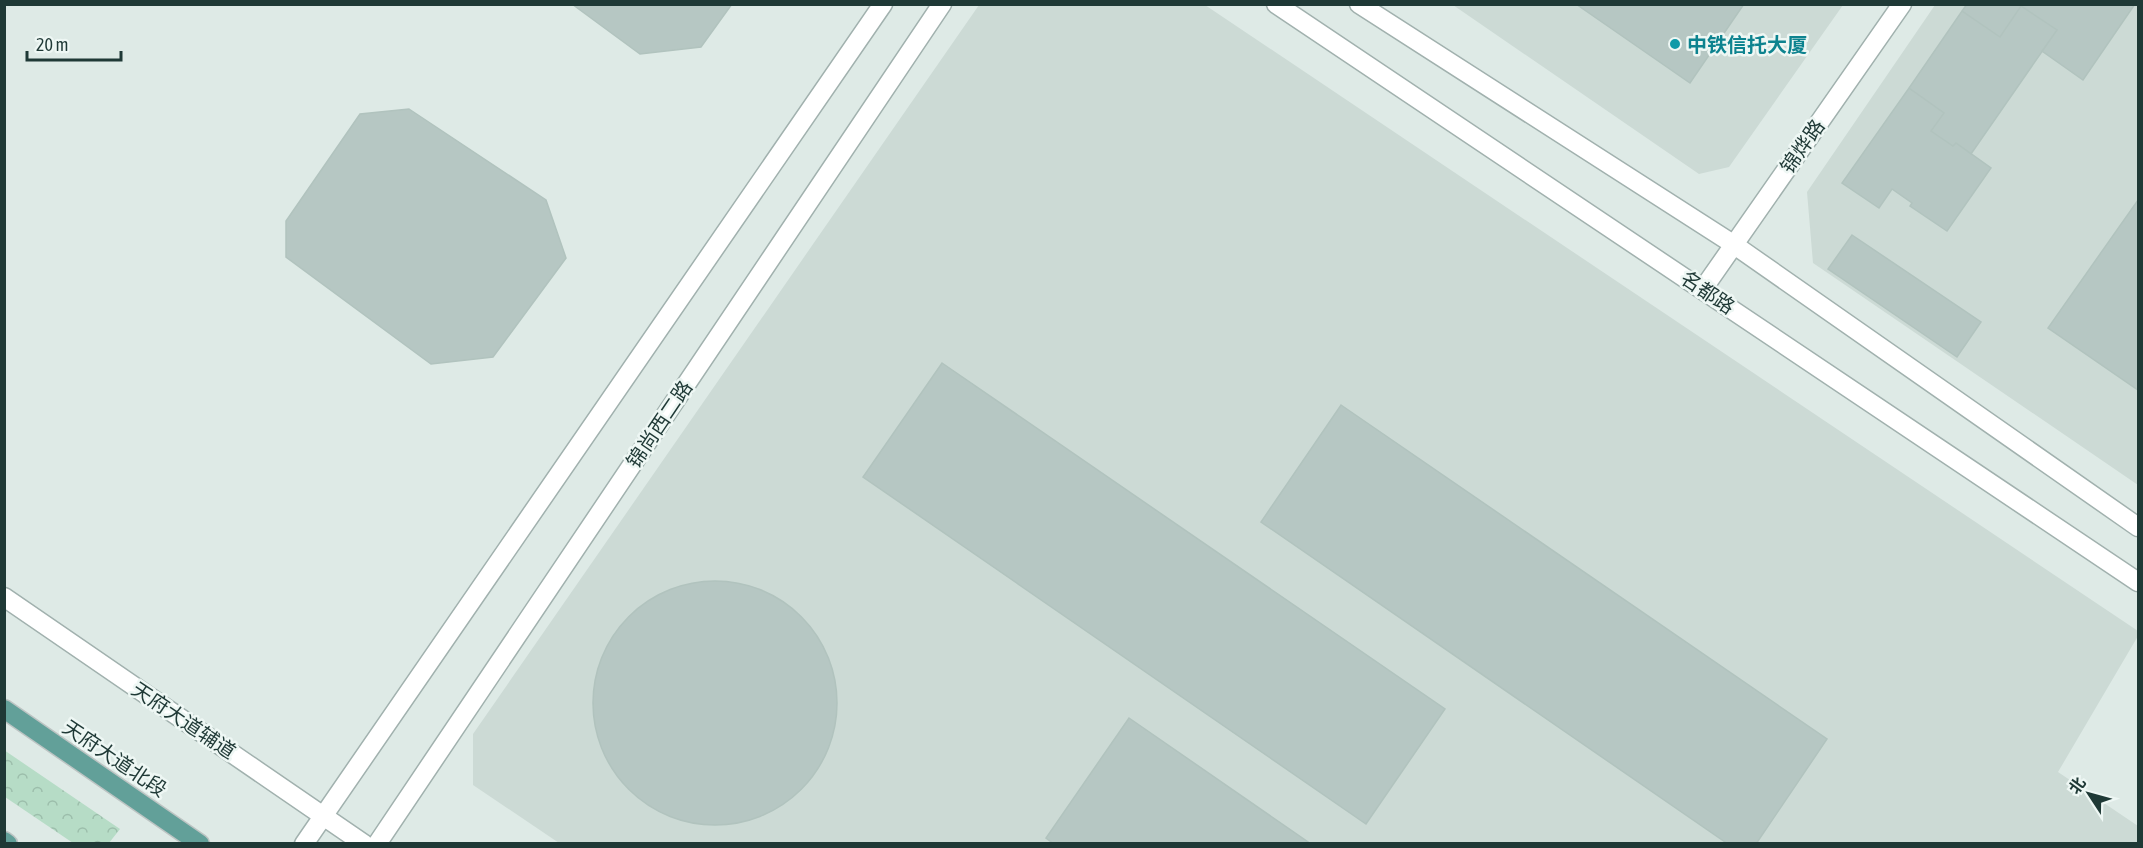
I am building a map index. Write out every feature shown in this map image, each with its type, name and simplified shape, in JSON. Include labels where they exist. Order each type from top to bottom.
[{"type":"main road","name":"天府大道北段","points":[[4,709],[200,843]]},
{"type":"main road","points":[[4,841],[8,843]]},
{"type":"street","points":[[304,843],[883,4]]},
{"type":"street","name":"锦尚西二路","points":[[376,843],[942,4]]},
{"type":"street","name":"名都路","points":[[1276,4],[2139,582]]},
{"type":"street","points":[[1359,4],[1733,244],[2139,526]]},
{"type":"street","name":"锦烨路","points":[[1703,289],[1902,4]]},
{"type":"street","name":"天府大道辅道","points":[[4,597],[364,843]]},
{"type":"shaded area","points":[[979,5],[1205,5],[2138,631],[2138,636],[2058,772],[2138,826],[2138,843],[559,843],[473,785],[473,734]]},
{"type":"shaded area","points":[[1453,5],[1843,5],[1729,167],[1699,174]]},
{"type":"shaded area","points":[[1935,5],[2138,5],[2138,485],[1813,263],[1807,192]]},
{"type":"green space","points":[[4,750],[120,829],[109,843],[73,843],[5,797]]},
{"type":"building","points":[[572,4],[732,4],[701,47],[640,54]]},
{"type":"building","name":"中铁信托大厦","points":[[1576,4],[1744,4],[1690,83]]},
{"type":"building","name":"中铁信托大厦","points":[[1576,4],[1744,4],[1690,83]]},
{"type":"building","points":[[1967,4],[2135,4],[2083,80],[2042,51],[2057,30],[2021,6],[2000,37],[1962,11]]},
{"type":"building","points":[[2021,6],[2057,30],[1971,154],[1956,143],[1953,146],[1931,131],[1944,113],[1909,88],[1962,11],[2000,37]]},
{"type":"building","points":[[1909,88],[1944,113],[1931,131],[1953,146],[1956,143],[1991,168],[1947,231],[1910,206],[1912,203],[1892,189],[1879,208],[1842,183]]},
{"type":"building","points":[[409,109],[546,200],[566,258],[493,357],[431,364],[286,257],[286,221],[360,114]]},
{"type":"building","points":[[2138,200],[2138,390],[2048,328]]},
{"type":"building","points":[[1852,235],[1981,322],[1957,357],[1828,269]]},
{"type":"building","points":[[942,363],[1445,709],[1366,824],[863,477]]},
{"type":"building","points":[[1341,405],[1827,739],[1756,844],[1728,844],[1261,522]]},
{"type":"building","points":[[703,581],[727,581],[751,586],[773,595],[802,616],[817,635],[828,656],[835,679],[837,703],[835,727],[828,750],[817,771],[802,790],[773,811],[751,820],[727,825],[703,825],[679,820],[657,811],[637,798],[620,781],[607,761],[598,739],[593,715],[593,691],[598,667],[607,645],[620,625],[637,608],[657,595],[679,586]]},
{"type":"building","points":[[1129,718],[1311,844],[1054,844],[1046,838]]},
{"type":"place","name":"中铁信托大厦","points":[[1675,44]]}]
